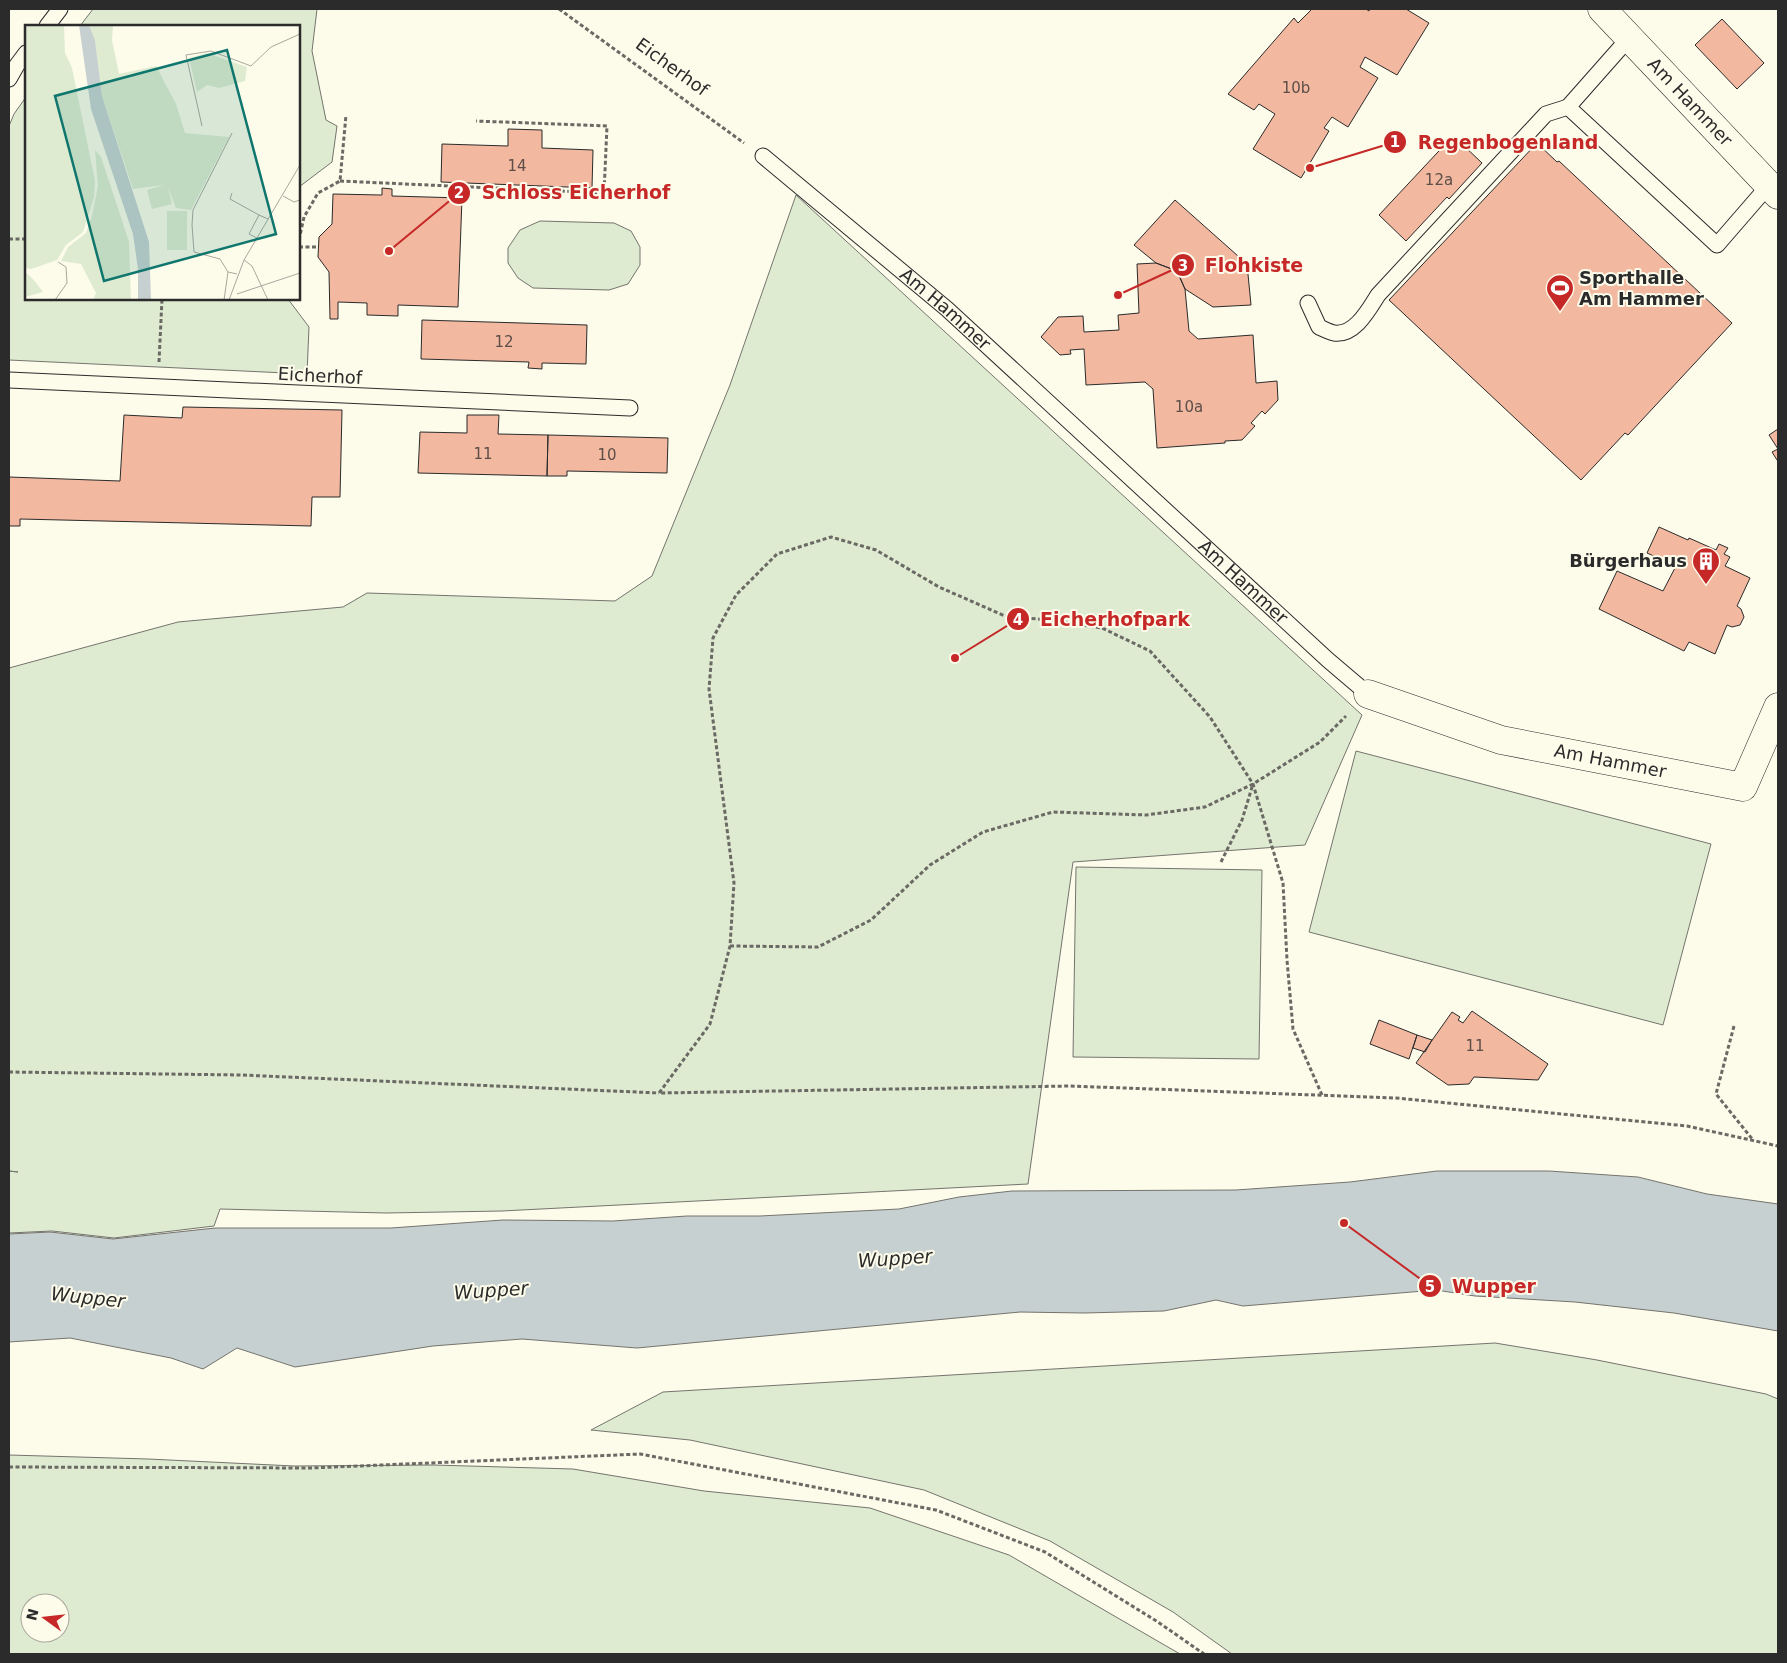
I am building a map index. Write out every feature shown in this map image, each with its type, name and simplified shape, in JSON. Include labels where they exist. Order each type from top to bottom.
[{"type":"street","name":"Am Hammer","points":[[1602,9],[1775,190]]},
{"type":"street","name":"Am Hammer","points":[[1368,694],[1500,740],[1743,787],[1778,707]]},
{"type":"lane","points":[[48,25],[60,9]]},
{"type":"lane","points":[[1308,303],[1319,327],[1335,333],[1352,329],[1364,316],[1378,295],[1546,114],[1568,107],[1630,38]]},
{"type":"lane","points":[[9,80],[25,54]]},
{"type":"lane","points":[[1568,107],[1717,245],[1775,190]]},
{"type":"lane","name":"Am Hammer","points":[[763,156],[947,309],[1328,660],[1368,694]]},
{"type":"lane","name":"Eicherhof","points":[[9,380],[630,408]]},
{"type":"path","name":"Eicherhof","points":[[559,9],[763,156]]},
{"type":"path","points":[[340,181],[346,114]]},
{"type":"path","points":[[300,235],[304,216],[318,193],[340,181],[604,193],[607,126],[476,120]]},
{"type":"path","points":[[9,239],[25,239]]},
{"type":"path","points":[[300,247],[318,248]]},
{"type":"path","points":[[158,387],[162,300]]},
{"type":"path","points":[[659,1093],[710,1024],[730,946],[734,883],[709,689],[713,638],[736,596],[777,554],[830,537],[876,550],[938,587],[1005,616],[1102,628],[1150,650],[1210,717],[1253,784],[1284,884],[1287,960],[1293,1028],[1322,1095]]},
{"type":"path","points":[[730,946],[818,947],[871,920],[930,865],[983,832],[1053,812],[1146,815],[1205,807],[1253,784],[1320,742],[1368,694]]},
{"type":"path","points":[[1221,862],[1242,820],[1253,784]]},
{"type":"path","points":[[1734,1026],[1716,1094],[1753,1141]]},
{"type":"path","points":[[9,1072],[241,1076],[659,1093],[1070,1086],[1396,1098],[1687,1126],[1778,1146]]},
{"type":"path","points":[[9,1467],[311,1468],[640,1454],[936,1510],[1045,1552],[1158,1622],[1204,1654]]},
{"type":"green space","points":[[93,9],[317,9],[312,51],[326,120],[337,126],[332,162],[300,186],[300,25],[81,25]]},
{"type":"green space","points":[[25,98],[25,300],[289,300],[309,327],[307,374],[9,360],[9,126],[14,114]]},
{"type":"green space","points":[[796,195],[1362,715],[1305,845],[1073,862],[1028,1184],[502,1211],[386,1213],[220,1209],[214,1226],[114,1238],[52,1231],[9,1233],[9,668],[178,622],[343,607],[367,593],[615,601],[652,576],[730,385]]},
{"type":"green space","points":[[540,221],[614,223],[631,231],[640,247],[640,265],[628,284],[609,290],[533,288],[518,278],[508,263],[508,248],[520,230]]},
{"type":"green space","points":[[1356,751],[1711,844],[1663,1025],[1309,932]]},
{"type":"green space","points":[[1076,867],[1262,870],[1259,1059],[1073,1057]]},
{"type":"green space","points":[[1495,1343],[1597,1360],[1766,1394],[1778,1399],[1778,1654],[1232,1654],[1173,1612],[1050,1541],[924,1490],[690,1440],[591,1430],[663,1392]]},
{"type":"green space","points":[[9,1455],[294,1466],[433,1465],[573,1469],[704,1491],[870,1508],[1009,1555],[1180,1654],[9,1654]]},
{"type":"water","points":[[1437,1171],[1549,1171],[1638,1177],[1707,1194],[1778,1204],[1778,1331],[1674,1313],[1575,1302],[1475,1296],[1436,1290],[1243,1306],[1216,1300],[1164,1311],[1020,1312],[637,1348],[522,1339],[433,1346],[295,1367],[237,1348],[203,1369],[171,1358],[70,1338],[9,1342],[9,1234],[50,1232],[113,1239],[215,1228],[391,1228],[503,1220],[613,1221],[687,1216],[760,1216],[899,1209],[959,1197],[1012,1191],[1236,1190],[1350,1182]]},
{"type":"building","points":[[1312,9],[1366,9],[1369,11],[1370,9],[1406,9],[1429,23],[1397,75],[1365,57],[1360,67],[1378,78],[1348,127],[1332,117],[1324,128],[1329,131],[1301,178],[1253,149],[1275,114],[1259,104],[1254,110],[1228,94],[1294,18],[1298,23]]},
{"type":"building","points":[[1722,19],[1764,63],[1737,89],[1695,45]]},
{"type":"building","points":[[508,129],[542,130],[542,148],[593,150],[592,188],[441,182],[442,144],[508,146]]},
{"type":"building","points":[[1452,137],[1482,163],[1406,241],[1379,215]]},
{"type":"building","name":"Sporthalle Am Hammer","points":[[1537,143],[1557,162],[1559,161],[1732,323],[1628,435],[1625,433],[1581,480],[1389,300]]},
{"type":"building","points":[[382,188],[392,189],[392,196],[462,198],[458,307],[398,305],[398,316],[367,315],[367,303],[338,302],[338,319],[330,319],[329,272],[318,257],[319,237],[332,224],[333,194],[382,195]]},
{"type":"building","points":[[1175,200],[1247,264],[1251,305],[1213,307],[1185,289],[1177,271],[1156,263],[1134,245]]},
{"type":"building","points":[[1156,263],[1177,271],[1185,289],[1189,331],[1198,339],[1253,335],[1256,383],[1277,381],[1278,400],[1265,414],[1262,411],[1251,423],[1255,426],[1242,440],[1157,448],[1153,389],[1145,382],[1086,385],[1084,349],[1070,350],[1071,354],[1060,355],[1041,337],[1058,317],[1083,316],[1084,332],[1119,330],[1118,315],[1139,313],[1137,264]]},
{"type":"building","points":[[422,320],[587,325],[586,364],[542,363],[542,369],[528,368],[529,362],[421,359]]},
{"type":"building","points":[[183,407],[342,410],[340,497],[312,497],[311,526],[20,519],[20,526],[9,526],[9,477],[120,481],[124,415],[182,418]]},
{"type":"building","points":[[467,415],[499,415],[498,434],[548,435],[547,476],[418,473],[420,432],[467,433]]},
{"type":"building","points":[[1778,429],[1778,449],[1769,435]]},
{"type":"building","points":[[548,435],[668,438],[667,473],[567,471],[567,476],[547,476]]},
{"type":"building","points":[[1778,449],[1778,459],[1777,460],[1772,452]]},
{"type":"building","name":"Bürgerhaus","points":[[1659,527],[1716,550],[1719,544],[1728,548],[1724,554],[1730,557],[1725,566],[1750,578],[1737,606],[1741,609],[1744,617],[1740,625],[1732,627],[1727,625],[1715,654],[1689,642],[1684,651],[1599,609],[1617,571],[1663,591],[1676,566],[1647,553]]},
{"type":"building","points":[[1472,1011],[1548,1064],[1538,1080],[1474,1077],[1469,1084],[1448,1085],[1416,1063],[1452,1012],[1460,1017],[1458,1020],[1463,1023]]},
{"type":"building","points":[[1379,1020],[1417,1035],[1409,1059],[1370,1044]]},
{"type":"building","points":[[1417,1035],[1432,1040],[1425,1052],[1413,1048]]},
{"type":"place","name":"Regenbogenland","points":[[1310,168]]},
{"type":"place","name":"Schloss Eicherhof","points":[[389,251]]},
{"type":"place","name":"Flohkiste","points":[[1118,295]]},
{"type":"place","name":"Sporthalle Am Hammer","points":[[1560,312]]},
{"type":"place","name":"Bürgerhaus","points":[[1706,585]]},
{"type":"place","name":"Eicherhofpark","points":[[955,658]]},
{"type":"place","name":"Wupper","points":[[1344,1223]]}]
